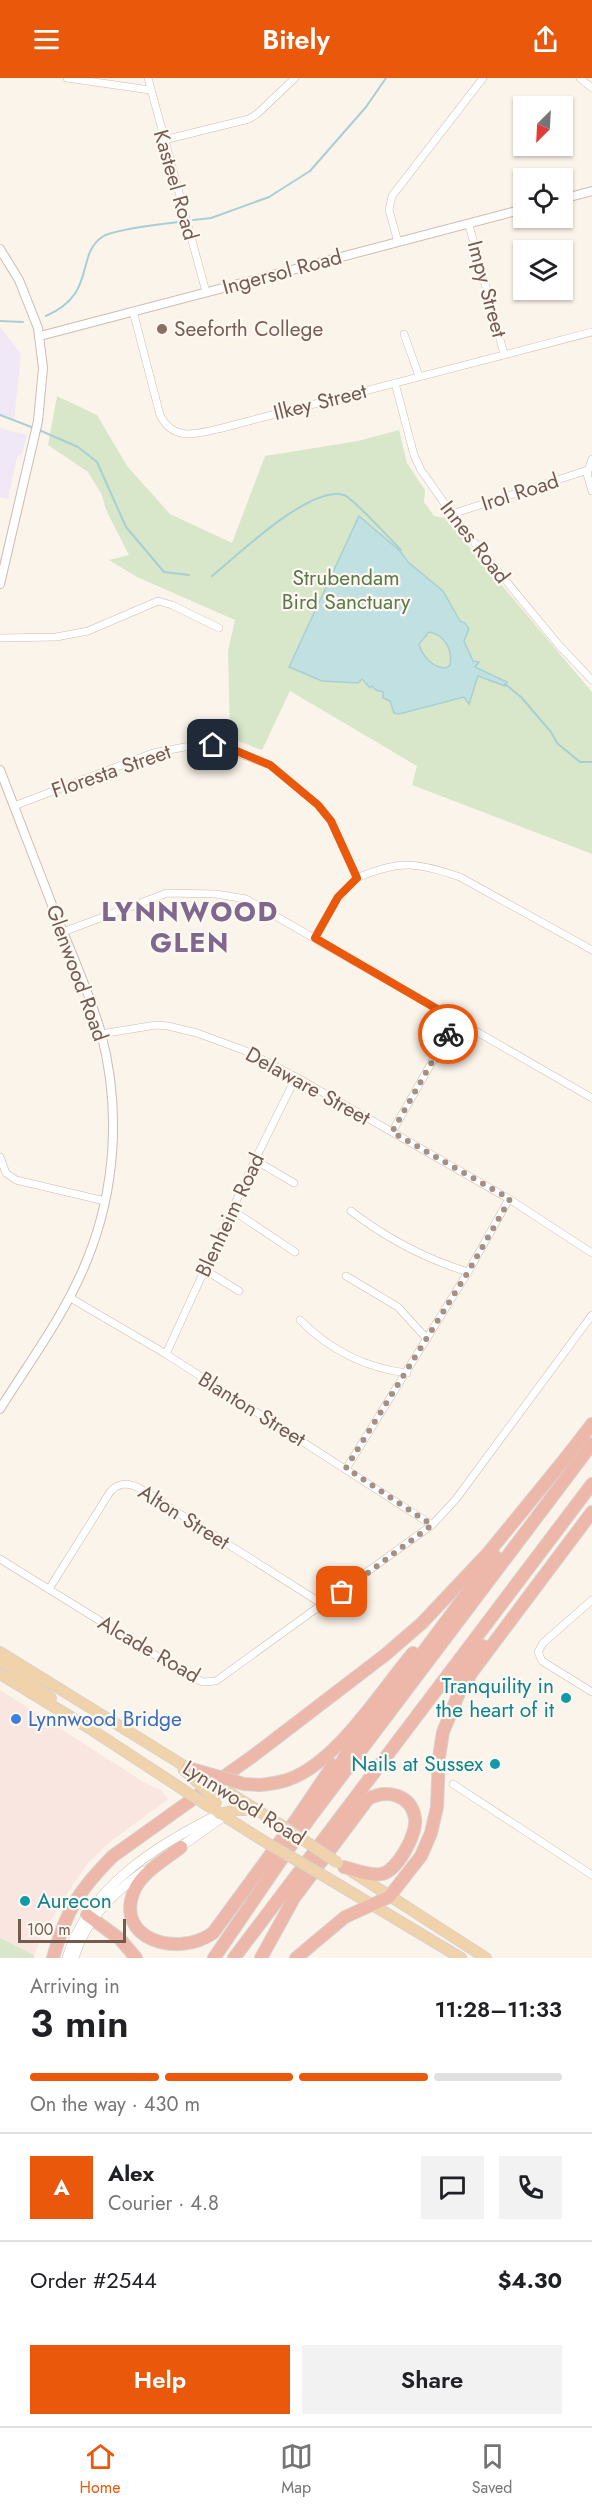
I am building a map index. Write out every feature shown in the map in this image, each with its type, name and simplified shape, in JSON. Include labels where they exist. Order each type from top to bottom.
[{"type":"highway","points":[[309,1820],[346,1755],[592,1424]]},
{"type":"highway","points":[[214,1958],[309,1820],[592,1444]]},
{"type":"highway","points":[[53,1958],[71,1905],[84,1886],[106,1863],[253,1756],[423,1623],[489,1552],[569,1454]]},
{"type":"highway","points":[[234,1958],[592,1484]]},
{"type":"highway","points":[[296,1958],[345,1917],[389,1897],[421,1856],[431,1833],[437,1807],[440,1746],[459,1693],[472,1672],[592,1512]]},
{"type":"highway","points":[[181,1847],[144,1877],[134,1892],[131,1906],[134,1922],[141,1936],[154,1947],[169,1952],[199,1946],[213,1932],[298,1817],[361,1719],[407,1660],[492,1560]]},
{"type":"highway","points":[[388,1753],[549,1570]]},
{"type":"highway","points":[[185,1767],[244,1785],[260,1785],[287,1780],[318,1762],[361,1719]]},
{"type":"highway","points":[[261,1958],[294,1898],[368,1799],[381,1793],[391,1793],[406,1801],[416,1817],[416,1824],[396,1864],[388,1872],[381,1874],[341,1865]]},
{"type":"highway","points":[[90,1917],[120,1939],[136,1958]]},
{"type":"main road","name":"Lynnwood Road","points":[[0,1652],[281,1825],[486,1958]]},
{"type":"main road","points":[[0,1660],[90,1728]]},
{"type":"main road","name":"Lynnwood Road","points":[[0,1674],[90,1728],[267,1843],[461,1958]]},
{"type":"main road","points":[[185,1767],[208,1792],[218,1810]]},
{"type":"main road","points":[[67,1958],[71,1945],[90,1917],[124,1886],[181,1847],[218,1810]]},
{"type":"main road","points":[[74,1958],[79,1942],[101,1896],[120,1877],[218,1810],[257,1810]]},
{"type":"street","points":[[68,78],[150,90]]},
{"type":"street","name":"Kasteel Road","points":[[148,78],[206,292]]},
{"type":"street","points":[[164,140],[251,118],[294,78]]},
{"type":"street","points":[[398,242],[389,210],[392,196],[483,78]]},
{"type":"street","points":[[580,78],[592,88]]},
{"type":"street","points":[[573,196],[592,192]]},
{"type":"street","name":"Ingersol Road","points":[[40,336],[513,212]]},
{"type":"street","name":"Impy Street","points":[[469,225],[504,354]]},
{"type":"street","points":[[0,249],[21,285],[40,336],[43,368],[38,421],[3,560],[0,584]]},
{"type":"street","name":"Ilkey Street","points":[[133,311],[160,415],[168,427],[181,434],[207,431],[592,332]]},
{"type":"street","points":[[404,334],[419,376]]},
{"type":"street","name":"Innes Road","points":[[394,383],[416,462],[452,514],[558,644],[592,680]]},
{"type":"street","points":[[592,459],[588,470],[588,480],[592,491]]},
{"type":"street","name":"Irol Road","points":[[452,514],[588,470]]},
{"type":"street","points":[[0,638],[56,637],[82,633],[158,601],[172,605],[219,628]]},
{"type":"street","name":"Floresta Street","points":[[14,806],[153,753],[190,746],[218,746],[245,754],[274,767],[323,809],[331,821],[357,878]]},
{"type":"street","name":"Glenwood Road","points":[[0,770],[101,1034],[113,1116],[112,1161],[105,1201],[87,1261],[69,1298],[0,1409]]},
{"type":"street","points":[[315,938],[338,897],[357,878],[399,864],[421,866],[460,878],[592,950]]},
{"type":"street","points":[[63,932],[158,896],[188,892],[246,899],[592,1098]]},
{"type":"street","points":[[392,1132],[456,1020]]},
{"type":"street","name":"Delaware Street","points":[[101,1034],[156,1025],[168,1026],[238,1047],[297,1077],[510,1199],[592,1253]]},
{"type":"street","name":"Blenheim Road","points":[[166,1354],[255,1160],[297,1077]]},
{"type":"street","points":[[0,1157],[6,1173],[16,1180],[105,1201]]},
{"type":"street","points":[[255,1160],[294,1183]]},
{"type":"street","points":[[346,1468],[407,1373],[510,1199]]},
{"type":"street","points":[[232,1210],[295,1252]]},
{"type":"street","points":[[351,1211],[399,1243],[468,1272]]},
{"type":"street","points":[[205,1270],[239,1291]]},
{"type":"street","points":[[345,1276],[398,1307],[427,1339]]},
{"type":"street","name":"Blanton Street","points":[[69,1298],[166,1354],[432,1525]]},
{"type":"street","name":"Alcade Road","points":[[0,1559],[189,1676],[203,1682],[222,1678],[432,1525],[456,1499],[592,1315]]},
{"type":"street","points":[[300,1320],[347,1356],[389,1371],[407,1373]]},
{"type":"street","name":"Alton Street","points":[[49,1589],[110,1492],[119,1485],[127,1484],[139,1488],[324,1605]]},
{"type":"street","points":[[592,1600],[543,1643],[538,1652],[542,1660],[592,1692]]},
{"type":"street","points":[[453,1784],[592,1875]]},
{"type":"shaded area","points":[[0,327],[21,354],[14,420],[0,416]]},
{"type":"shaded area","points":[[0,428],[27,435],[22,454],[17,457],[8,499],[0,497]]},
{"type":"shaded area","points":[[0,1690],[142,1781],[161,1790],[168,1799],[111,1841],[88,1863],[42,1935],[34,1955],[0,1938]]},
{"type":"green space","name":"Strubendam Bird Sanctuary","points":[[57,396],[97,415],[127,466],[170,514],[232,543],[265,456],[358,441],[399,430],[407,463],[425,490],[424,502],[434,516],[445,518],[592,692],[592,854],[412,785],[417,766],[290,691],[262,750],[230,738],[228,651],[235,620],[137,577],[109,560],[129,555],[106,510],[102,495],[88,472],[48,445]]},
{"type":"green space","points":[[0,1938],[34,1955],[34,1958],[0,1958]]},
{"type":"water","points":[[359,516],[443,591],[460,621],[465,623],[469,629],[464,641],[473,661],[479,662],[475,667],[507,682],[505,686],[478,676],[469,704],[464,697],[399,714],[394,713],[390,701],[383,698],[383,692],[372,686],[370,688],[362,679],[358,683],[322,681],[289,667]],"holes":[[[429,632],[447,644],[449,649],[451,659],[450,665],[446,668],[437,666],[429,660],[419,644]]]},
{"type":"waterway","points":[[193,220],[211,218],[269,197],[310,171],[366,107],[386,78]]},
{"type":"waterway","points":[[46,316],[62,307],[72,297],[79,286],[89,254],[102,237],[127,229],[179,222]]},
{"type":"waterway","points":[[0,321],[23,322]]},
{"type":"waterway","points":[[0,415],[34,428]]},
{"type":"waterway","points":[[39,430],[78,447],[97,462],[126,527],[164,572],[189,575]]},
{"type":"waterway","points":[[212,576],[294,510],[313,500],[330,495],[344,495],[349,498],[401,550]]},
{"type":"waterway","points":[[505,684],[521,697],[551,732],[557,743],[580,762],[592,762]]},
{"type":"way so far","points":[[342,1592],[432,1525],[346,1468],[407,1373],[510,1199],[392,1132],[448,1034]]},
{"type":"place","name":"Seeforth College","points":[[162,329]]},
{"type":"place","name":"Tranquility in the heart of it","points":[[566,1698]]},
{"type":"place","name":"Lynnwood Bridge","points":[[16,1719]]},
{"type":"place","name":"Nails at Sussex","points":[[495,1764]]},
{"type":"place","name":"Aurecon","points":[[25,1901]]},
{"type":"district","name":"LYNNWOOD GLEN","points":[[190,926]]},
{"type":"route","points":[[213,745],[234,750],[270,765],[323,809],[331,821],[357,878],[338,897],[315,938],[456,1020],[448,1034]]}]
